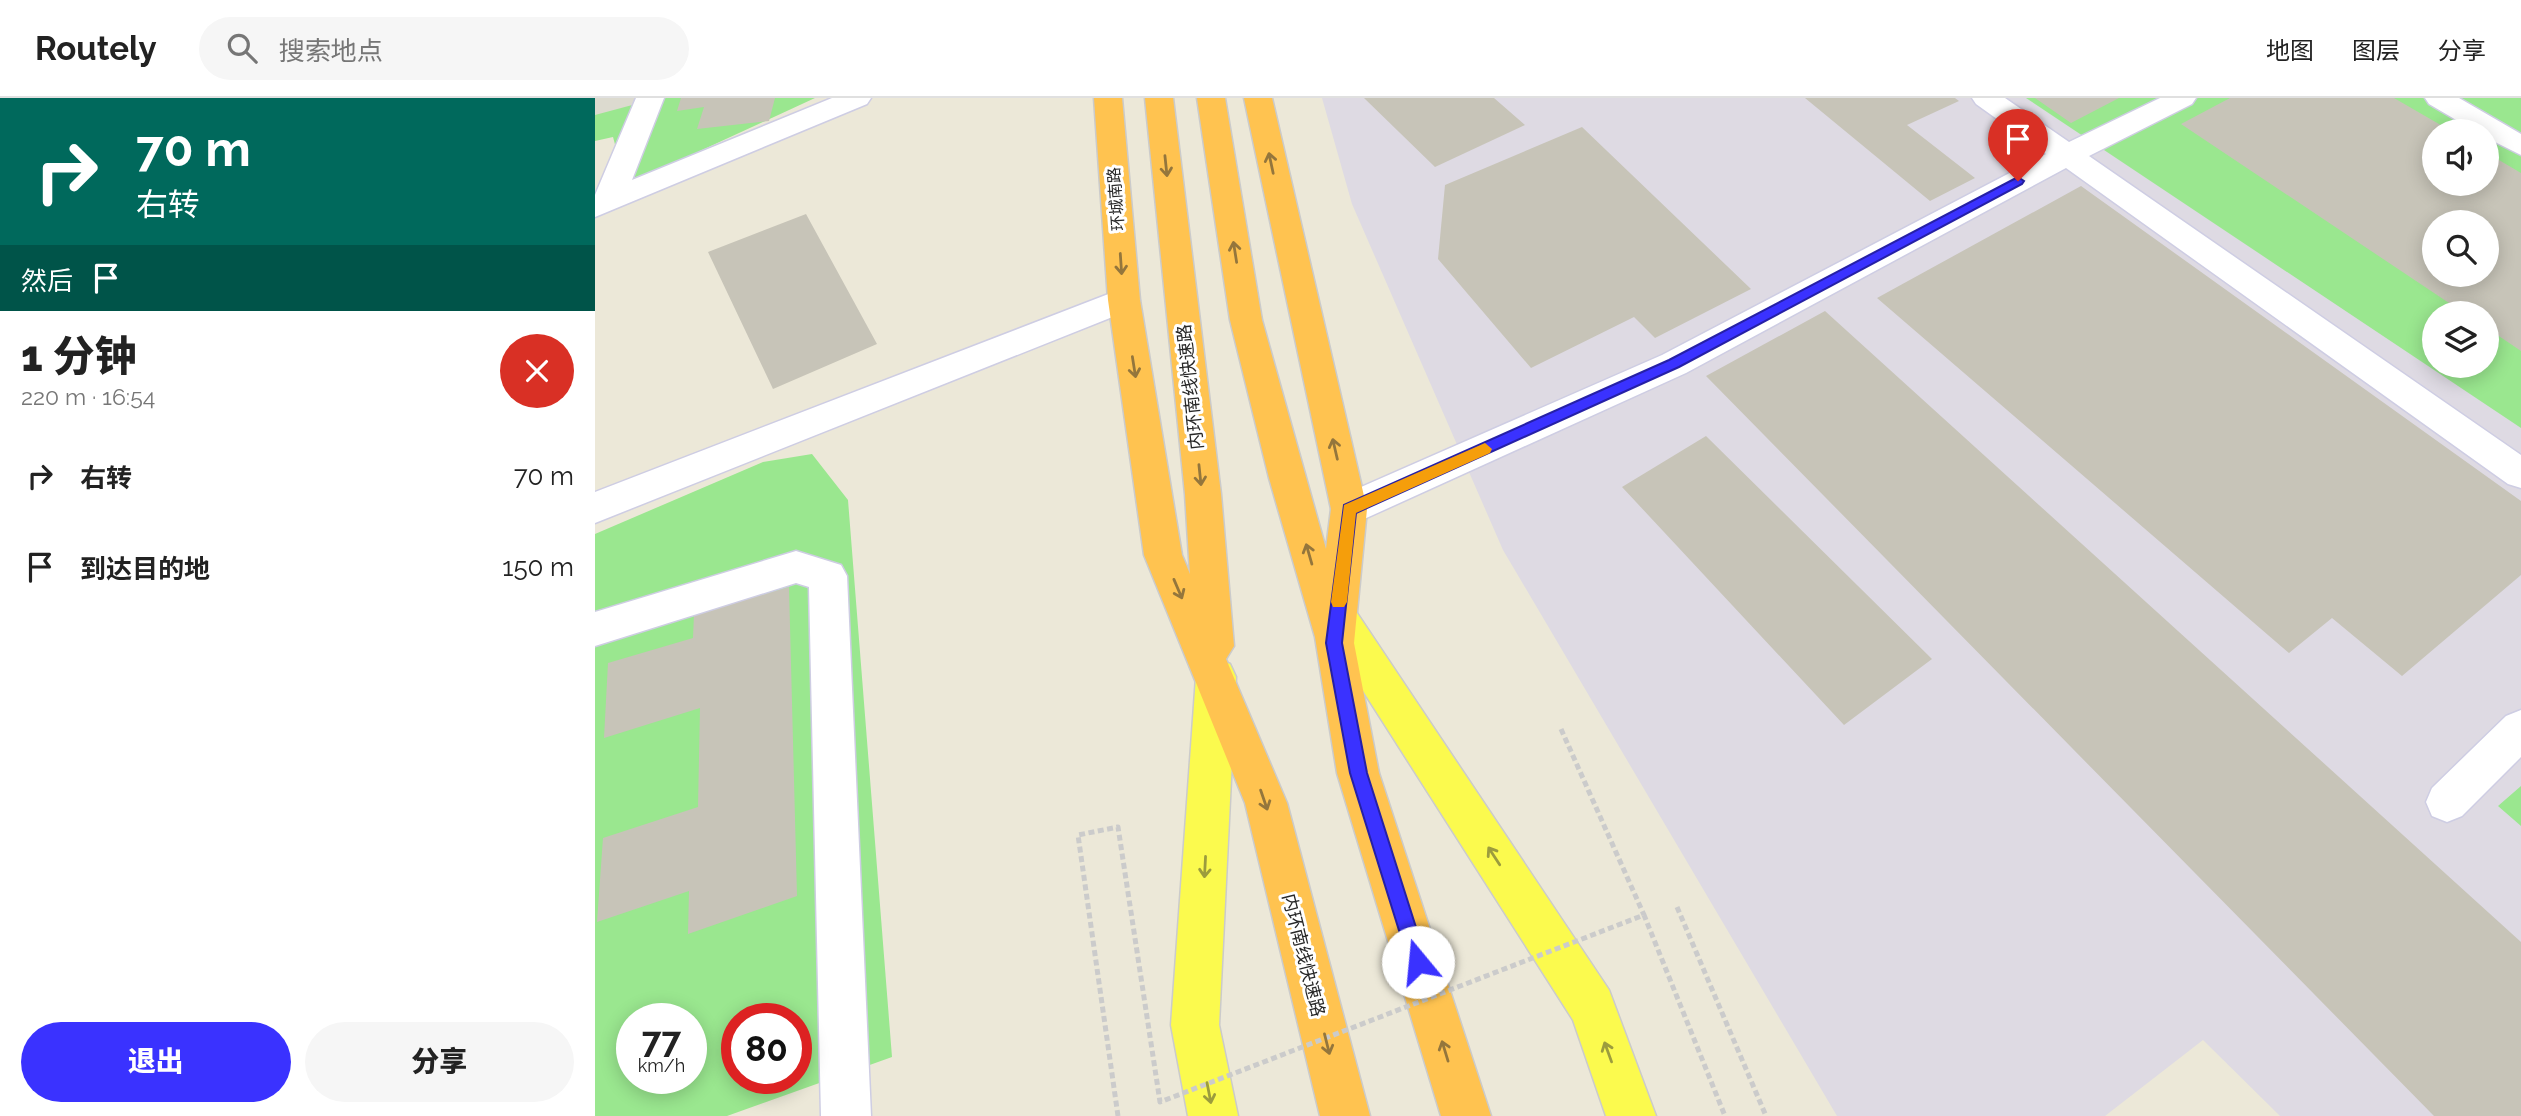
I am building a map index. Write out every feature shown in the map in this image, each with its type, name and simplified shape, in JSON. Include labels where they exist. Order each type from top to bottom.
[{"type":"highway","name":"环城南路","points":[[1108,98],[1124,300]]},
{"type":"highway","name":"内环南线快速路","points":[[1159,98],[1202,494],[1216,677]]},
{"type":"highway","points":[[1211,98],[1246,320],[1287,478],[1336,630],[1358,773],[1466,1116]]},
{"type":"highway","points":[[1258,98],[1349,509],[1336,630]]},
{"type":"highway","name":"内环南线快速路","points":[[1124,300],[1163,555],[1216,677],[1266,803],[1345,1116]]},
{"type":"main road","points":[[1336,630],[1593,1007],[1631,1116]]},
{"type":"main road","points":[[1213,1116],[1195,1025],[1216,677]]},
{"type":"street","points":[[602,204],[650,98]]},
{"type":"street","points":[[602,204],[857,98]]},
{"type":"street","points":[[1986,98],[2521,474]]},
{"type":"street","points":[[1349,509],[1674,363],[2067,155],[2182,98]]},
{"type":"street","points":[[2439,98],[2521,146]]},
{"type":"street","points":[[595,508],[1124,300]]},
{"type":"street","points":[[595,629],[796,567],[828,576],[846,1116]]},
{"type":"street","points":[[2447,802],[2521,729]]},
{"type":"path","points":[[1561,729],[1644,915],[1725,1116]]},
{"type":"path","points":[[1118,1116],[1078,835],[1118,827],[1160,1102],[1644,915]]},
{"type":"path","points":[[1677,907],[1766,1116]]},
{"type":"shaded area","points":[[595,98],[638,98],[636,104],[595,115]]},
{"type":"shaded area","points":[[1322,98],[2521,98],[2521,1116],[2280,1116],[2203,1040],[2105,1116],[1837,1116],[1503,550],[1352,204]]},
{"type":"green space","points":[[595,98],[815,98],[626,185],[613,137],[595,141]]},
{"type":"green space","points":[[2026,98],[2521,98],[2521,428],[2446,378],[2499,378],[2499,301],[2422,301],[2422,362]]},
{"type":"green space","points":[[812,454],[848,500],[892,1057],[812,1086],[812,1003],[721,1003],[721,1094],[789,1094],[727,1116],[595,1116],[595,534],[763,462]]},
{"type":"green space","points":[[2521,786],[2521,826],[2498,806]]},
{"type":"building","points":[[681,98],[775,98],[769,121],[697,129],[704,107],[677,111]]},
{"type":"building","points":[[1364,98],[1494,98],[1525,125],[1435,167]]},
{"type":"building","points":[[1805,98],[1955,98],[1959,101],[1907,125],[1975,178],[1930,201]]},
{"type":"building","points":[[2035,98],[2119,98],[2071,123]]},
{"type":"building","points":[[2230,98],[2394,98],[2430,119],[2422,119],[2422,196],[2499,196],[2499,160],[2521,173],[2521,351],[2499,336],[2499,301],[2446,301],[2425,287],[2499,287],[2499,210],[2422,210],[2422,285],[2181,124]]},
{"type":"building","points":[[1582,127],[1751,289],[1655,338],[1634,317],[1531,368],[1438,259],[1445,185]]},
{"type":"building","points":[[2081,186],[2521,501],[2521,575],[2402,676],[2332,618],[2289,653],[1877,298]]},
{"type":"building","points":[[806,214],[877,344],[773,389],[708,252]]},
{"type":"building","points":[[1825,311],[2521,942],[2521,1116],[2434,1116],[1706,376]]},
{"type":"building","points":[[1706,436],[1932,659],[1844,725],[1622,487]]},
{"type":"building","points":[[789,587],[797,896],[688,934],[689,891],[597,922],[603,838],[698,807],[700,708],[604,738],[608,663],[693,638],[694,614]]},
{"type":"slow traffic","points":[[1339,602],[1349,509],[1485,449]]},
{"type":"route","points":[[1418,962],[1358,773],[1334,643],[1349,509],[1674,363],[2018,181]]}]
